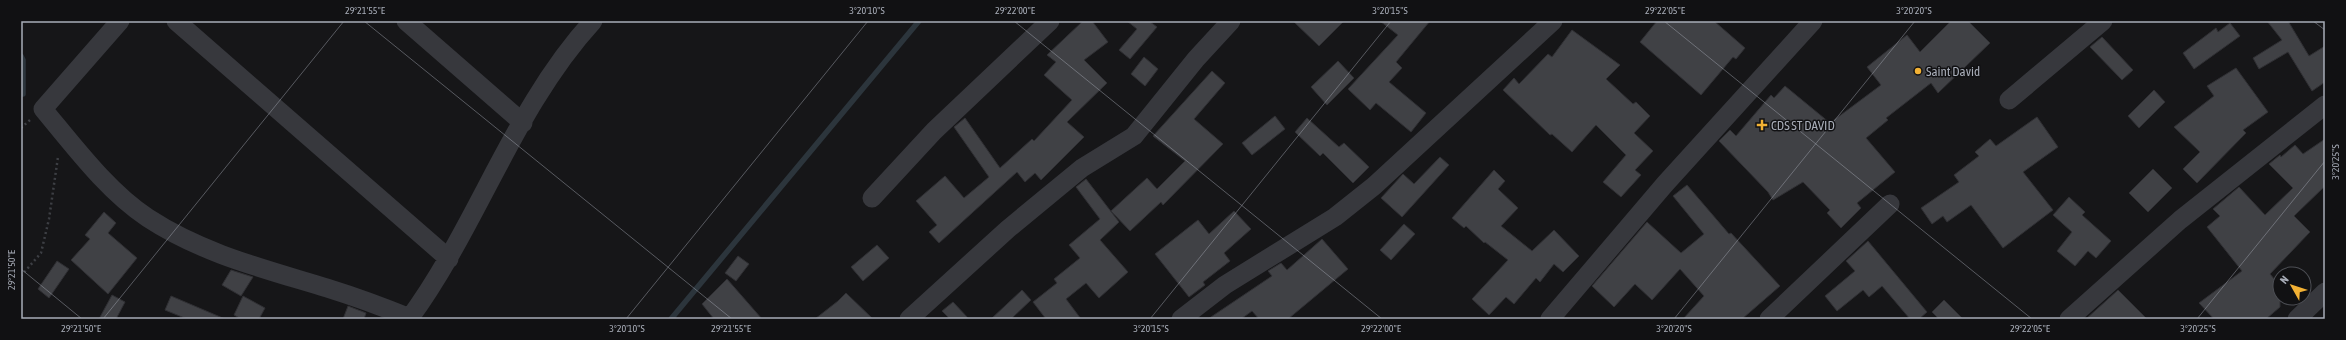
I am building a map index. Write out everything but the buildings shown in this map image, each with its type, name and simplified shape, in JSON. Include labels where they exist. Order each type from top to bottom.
[{"type":"street","points":[[120,21],[43,109],[62,133],[117,193],[147,218],[199,247],[264,270],[364,300],[410,318],[449,259],[549,77],[593,21]]},
{"type":"street","points":[[176,21],[449,259]]},
{"type":"street","points":[[406,21],[523,123]]},
{"type":"street","points":[[872,198],[934,131],[1050,21]]},
{"type":"street","points":[[910,319],[1008,229],[1082,168],[1134,136],[1230,21]]},
{"type":"street","points":[[1181,319],[1225,285],[1335,217],[1352,204],[1414,151],[1553,21]]},
{"type":"street","points":[[1550,319],[1665,184],[1813,21]]},
{"type":"street","points":[[2009,100],[2103,21]]},
{"type":"street","points":[[2069,319],[2180,220],[2325,105]]},
{"type":"street","points":[[1769,319],[1890,204]]},
{"type":"street","points":[[2297,319],[2325,292]]},
{"type":"path","points":[[21,276],[41,253],[49,219],[62,133]]},
{"type":"waterway","points":[[671,319],[919,21]]},
{"type":"waterway","points":[[21,56],[23,60],[23,94]]},
{"type":"place","name":"Saint David","points":[[1918,71]]},
{"type":"place","name":"CDS ST DAVID","points":[[1762,125]]}]
